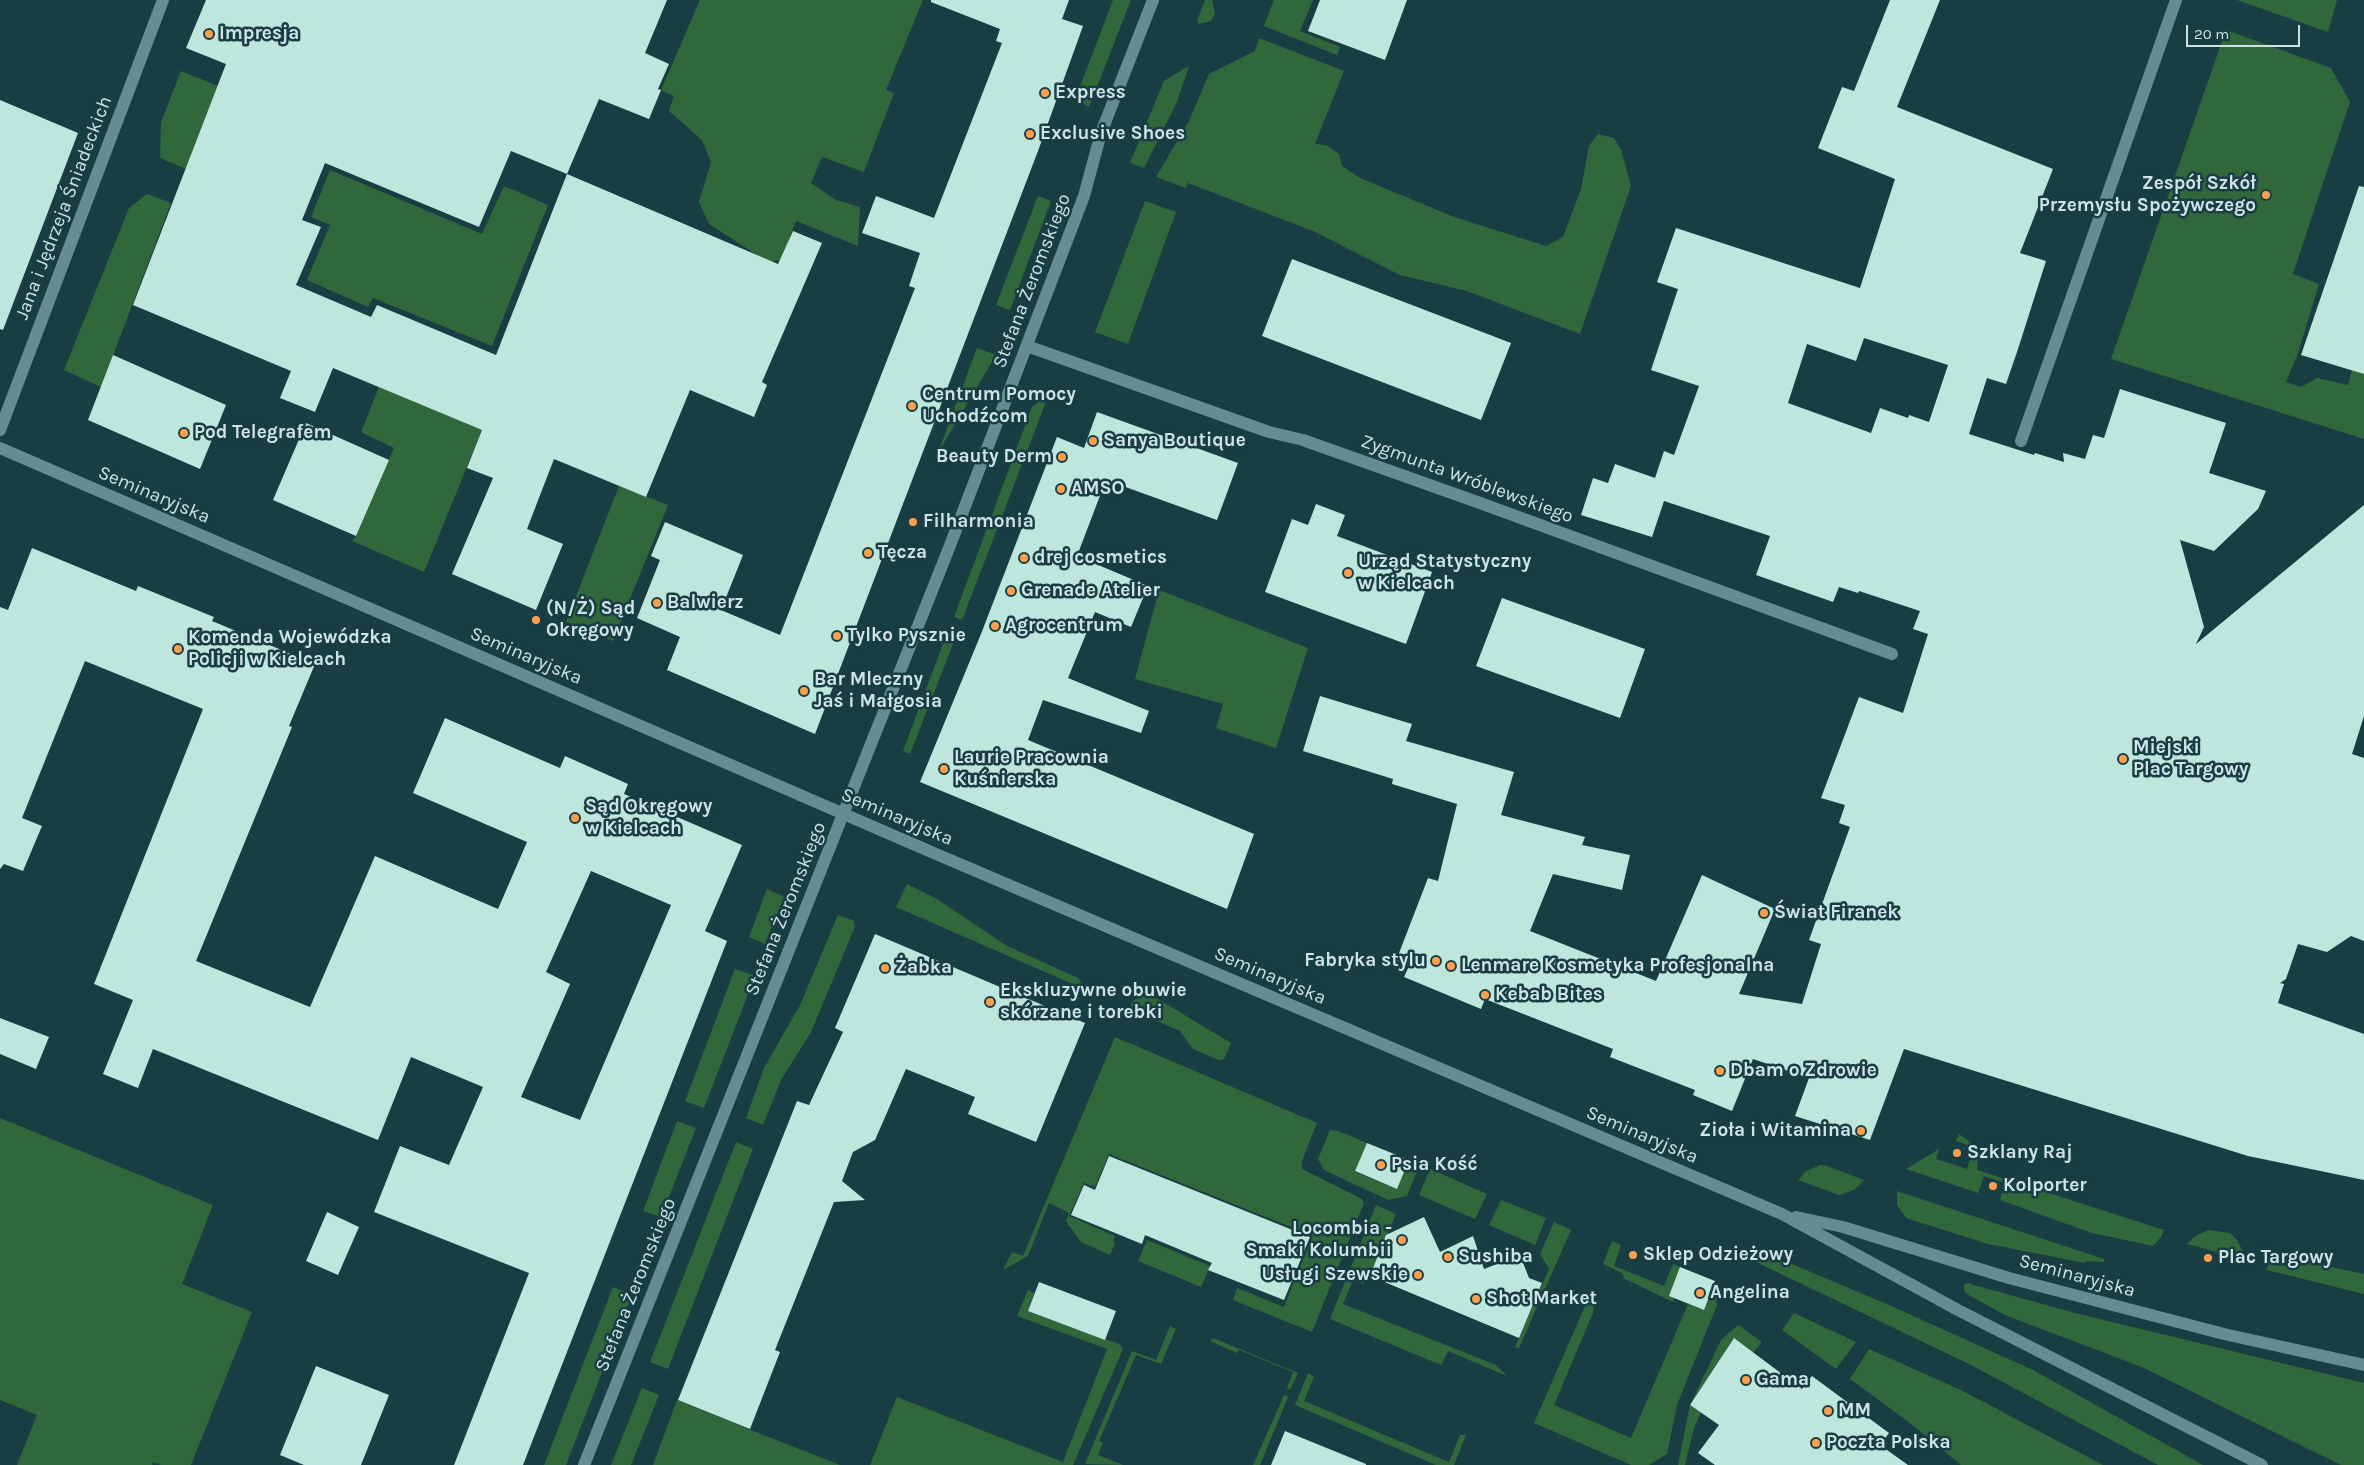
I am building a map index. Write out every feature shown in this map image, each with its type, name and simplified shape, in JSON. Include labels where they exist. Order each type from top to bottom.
[{"type":"street","name":"Jana i Jędrzeja Śniadeckich","points":[[0,430],[163,0]]},
{"type":"street","name":"Stefana Żeromskiego","points":[[584,1465],[844,814],[1027,346],[1084,196],[1101,132],[1153,0]]},
{"type":"street","points":[[2021,441],[2176,0]]},
{"type":"street","name":"Zygmunta Wróblewskiego","points":[[1027,346],[1269,432],[1303,440],[1480,503],[1892,654]]},
{"type":"street","name":"Seminaryjska","points":[[0,448],[844,814],[1782,1214],[1958,1310],[2262,1465]]},
{"type":"street","name":"Seminaryjska","points":[[1782,1214],[1843,1227],[2009,1278],[2224,1334],[2364,1365]]},
{"type":"green space","points":[[700,0],[923,0],[886,90],[894,93],[864,172],[822,157],[811,183],[836,200],[860,207],[858,246],[796,221],[789,239],[785,259],[768,262],[709,224],[699,202],[711,162],[702,140],[669,111],[674,96],[661,90]]},
{"type":"green space","points":[[1113,0],[1131,0],[1089,107],[1075,100]]},
{"type":"green space","points":[[1205,0],[1212,0],[1215,14],[1211,21],[1199,24],[1197,21]]},
{"type":"green space","points":[[1274,0],[1313,0],[1300,31],[1340,47],[1337,55],[1264,26]]},
{"type":"green space","points":[[2237,0],[2337,0],[2328,32]]},
{"type":"green space","name":"Zespół Szkół Przemysłu Spożywczego","points":[[2226,30],[2331,68],[2350,102],[2293,274],[2319,284],[2298,353],[2286,382],[2301,387],[2317,378],[2348,385],[2352,370],[2364,374],[2364,439],[2111,359]]},
{"type":"green space","points":[[1259,38],[1344,71],[1315,144],[1326,145],[1339,154],[1342,166],[1360,178],[1454,217],[1546,246],[1563,237],[1581,189],[1589,146],[1598,134],[1614,138],[1621,150],[1631,186],[1580,334],[1467,291],[1400,275],[1313,231],[1188,183],[1186,188],[1156,177],[1189,121],[1209,74],[1255,51]]},
{"type":"green space","points":[[1189,66],[1177,102],[1144,168],[1130,163],[1164,81]]},
{"type":"green space","points":[[181,71],[218,86],[186,169],[160,158],[161,122]]},
{"type":"green space","points":[[330,170],[482,234],[504,186],[548,205],[492,346],[373,298],[368,307],[307,280],[330,225],[311,217]]},
{"type":"green space","points":[[147,194],[171,203],[101,387],[64,370],[129,208]]},
{"type":"green space","points":[[1038,196],[1051,201],[1010,310],[996,305]]},
{"type":"green space","points":[[1145,201],[1176,212],[1128,344],[1095,332]]},
{"type":"green space","points":[[977,348],[996,355],[938,453]]},
{"type":"green space","points":[[379,387],[482,430],[424,572],[352,541],[356,536],[394,448],[361,432]]},
{"type":"green space","points":[[1049,394],[962,620],[954,617],[1032,407]]},
{"type":"green space","points":[[619,486],[668,505],[613,641],[566,622]]},
{"type":"green space","points":[[1159,590],[1308,648],[1276,748],[1216,728],[1223,704],[1135,679]]},
{"type":"green space","points":[[946,636],[955,639],[910,754],[903,751]]},
{"type":"green space","points":[[907,884],[937,899],[1007,946],[1078,978],[1086,990],[896,907]]},
{"type":"green space","points":[[767,889],[784,897],[765,944],[749,937]]},
{"type":"green space","points":[[838,915],[854,921],[855,927],[811,1032],[781,1080],[763,1125],[746,1118],[764,1068],[800,1005]]},
{"type":"green space","points":[[735,969],[755,976],[704,1108],[685,1101]]},
{"type":"green space","points":[[1142,995],[1149,995],[1158,999],[1231,1043],[1224,1059],[1219,1060],[1193,1049],[1180,1031],[1129,1009],[1133,1001]]},
{"type":"green space","points":[[1115,1037],[1317,1123],[1302,1161],[1302,1169],[1362,1199],[1364,1203],[1312,1332],[1233,1300],[1237,1288],[1284,1307],[1294,1281],[1286,1277],[1290,1266],[1299,1269],[1313,1236],[1109,1154],[1095,1187],[1084,1183],[1069,1216],[1115,1236],[1113,1241],[1115,1243],[1110,1255],[1081,1242],[1066,1221],[1069,1213],[1049,1203],[1028,1256],[1003,1270],[1012,1252],[1023,1256]]},
{"type":"green space","points":[[0,1118],[213,1205],[182,1284],[252,1312],[191,1465],[161,1465],[153,1462],[152,1465],[17,1465],[37,1415],[0,1400]]},
{"type":"green space","points":[[677,1121],[696,1128],[661,1217],[643,1211]]},
{"type":"green space","points":[[1330,1130],[1338,1131],[1367,1143],[1355,1172],[1397,1189],[1407,1164],[1418,1169],[1407,1196],[1388,1200],[1324,1170],[1318,1159]]},
{"type":"green space","points":[[1959,1134],[1974,1145],[1978,1152],[1977,1170],[2164,1230],[2161,1237],[2153,1246],[2092,1233],[2000,1200],[2005,1183],[1984,1176],[1978,1193],[1906,1169],[1939,1149],[1936,1159],[1967,1169],[1974,1147],[1956,1141]]},
{"type":"green space","points":[[736,1142],[753,1149],[668,1369],[650,1362]]},
{"type":"green space","points":[[1820,1165],[1864,1180],[1854,1190],[1839,1195],[1798,1180],[1806,1171]]},
{"type":"green space","points":[[1430,1169],[1487,1194],[1475,1219],[1419,1195]]},
{"type":"green space","points":[[1897,1191],[2104,1259],[2104,1262],[2086,1261],[2085,1263],[1988,1244],[1906,1218],[1897,1205]]},
{"type":"green space","points":[[1501,1200],[1546,1218],[1535,1245],[1489,1225]]},
{"type":"green space","points":[[1376,1205],[1396,1214],[1370,1276],[1363,1284],[1353,1280],[1343,1304],[1496,1365],[1507,1376],[1448,1351],[1441,1365],[1330,1319]]},
{"type":"green space","points":[[1554,1222],[1571,1230],[1519,1348],[1515,1347],[1549,1269],[1540,1254]]},
{"type":"green space","points":[[2208,1230],[2230,1233],[2237,1240],[2247,1260],[2187,1244],[2194,1237]]},
{"type":"green space","points":[[1147,1240],[1210,1266],[1201,1287],[1138,1261]]},
{"type":"green space","points":[[1612,1241],[1621,1245],[1614,1266],[1664,1286],[1673,1264],[1681,1267],[1670,1295],[1674,1298],[1673,1302],[1625,1279],[1622,1273],[1603,1264]]},
{"type":"green space","points":[[1752,1247],[1898,1309],[2035,1371],[2203,1465],[2158,1465],[1971,1365],[1756,1262],[1752,1257]]},
{"type":"green space","points":[[2271,1254],[2364,1274],[2364,1294],[2267,1270]]},
{"type":"green space","points":[[1967,1283],[2075,1313],[2364,1383],[2364,1465],[2341,1465],[2144,1368],[2005,1315],[1965,1293],[1964,1285]]},
{"type":"green space","points":[[1714,1285],[1717,1305],[1677,1405],[1667,1454],[1649,1465],[1631,1465],[1534,1423],[1589,1297],[1594,1302],[1593,1313],[1554,1405],[1631,1438],[1688,1304],[1703,1310]]},
{"type":"green space","points":[[613,1287],[632,1295],[566,1465],[544,1465]]},
{"type":"green space","points":[[1028,1290],[1034,1293],[1028,1311],[1119,1344],[1123,1349],[1073,1465],[870,1465],[897,1397],[1063,1462],[1107,1349],[1017,1316]]},
{"type":"green space","points":[[1794,1313],[1856,1342],[1836,1369],[1782,1330]]},
{"type":"green space","points":[[1738,1325],[1762,1342],[1753,1353],[1733,1339],[1690,1405],[1721,1340]]},
{"type":"green space","points":[[1170,1326],[1176,1329],[1161,1364],[1136,1355],[1099,1441],[1103,1443],[1098,1455],[1123,1465],[1085,1464],[1132,1351],[1156,1360]]},
{"type":"green space","points":[[1213,1338],[1298,1373],[1290,1390],[1287,1388],[1293,1372],[1239,1350],[1237,1353],[1210,1341]]},
{"type":"green space","points":[[1869,1349],[1961,1390],[2103,1465],[1961,1465],[1910,1423],[1850,1379]]},
{"type":"green space","points":[[1308,1373],[1314,1377],[1304,1401],[1449,1462],[1460,1435],[1466,1435],[1454,1465],[1436,1465],[1295,1405]]},
{"type":"green space","points":[[642,1388],[659,1395],[631,1465],[611,1465]]},
{"type":"green space","points":[[1284,1395],[1288,1397],[1260,1465],[1253,1465]]},
{"type":"green space","points":[[677,1400],[761,1434],[840,1465],[653,1465]]},
{"type":"green space","points":[[1690,1405],[1701,1413],[1694,1428],[1685,1465],[1678,1465]]},
{"type":"building","points":[[206,0],[667,0],[645,53],[669,64],[658,89],[661,90],[649,119],[599,99],[567,174],[778,264],[793,231],[822,243],[762,382],[767,385],[754,417],[690,390],[646,497],[554,459],[527,529],[563,544],[536,610],[452,574],[493,478],[467,468],[482,430],[333,368],[315,412],[280,398],[291,371],[133,305],[226,64],[186,48]],"holes":[[[511,151],[567,174],[496,355],[377,305],[371,317],[296,285],[321,227],[302,220],[325,163],[479,227]]]},
{"type":"building","points":[[931,0],[1069,0],[1062,19],[1083,26],[1038,151],[815,734],[667,670],[680,637],[637,618],[660,560],[651,556],[665,522],[743,555],[721,610],[780,635],[915,288],[909,286],[920,253],[862,233],[876,196],[934,218],[1002,43],[996,41],[1000,29],[931,2]]},
{"type":"building","points":[[1320,0],[1407,0],[1385,60],[1308,31]]},
{"type":"building","name":"Miejski Plac Targowy","points":[[1890,0],[1940,0],[1897,107],[2053,169],[2020,253],[2046,261],[2006,384],[1987,378],[1969,434],[2034,455],[2035,453],[2064,462],[2063,453],[2085,459],[2093,435],[2104,438],[2120,389],[2226,423],[2209,473],[2266,491],[2258,509],[2214,551],[2180,540],[2204,627],[2196,644],[2364,505],[2364,716],[2352,754],[2364,758],[2364,941],[2351,936],[2327,952],[2298,944],[2286,979],[2280,983],[2284,984],[2278,1003],[2364,1034],[2364,1180],[2248,1156],[1904,1049],[1870,1140],[1795,1116],[1809,1078],[1753,1059],[1732,1111],[1693,1095],[1695,1090],[1610,1057],[1613,1049],[1485,999],[1481,1009],[1404,977],[1409,966],[1396,961],[1428,878],[1438,881],[1457,804],[1392,784],[1393,779],[1303,751],[1320,696],[1412,724],[1406,741],[1514,772],[1501,815],[1585,837],[1582,845],[1630,855],[1622,890],[1553,874],[1530,931],[1656,981],[1702,875],[1775,909],[1739,994],[1802,1004],[1821,944],[1809,940],[1850,827],[1839,823],[1845,805],[1821,798],[1859,697],[1903,713],[1928,634],[1913,629],[1920,611],[1859,591],[1858,593],[1839,587],[1833,602],[1756,575],[1770,536],[1664,501],[1652,537],[1581,515],[1593,478],[1608,483],[1615,464],[1655,478],[1664,451],[1674,455],[1699,386],[1651,370],[1678,289],[1657,282],[1676,228],[1860,288],[1895,179],[1818,148],[1842,87],[1854,91]],"holes":[[[1864,338],[1948,365],[1929,422],[1909,415],[1908,418],[1880,408],[1871,433],[1788,403],[1807,344],[1856,361]]]},
{"type":"building","points":[[0,100],[78,133],[3,330],[0,329]]},
{"type":"building","points":[[2359,186],[2364,187],[2364,374],[2301,355]]},
{"type":"building","points":[[1292,259],[1511,343],[1481,420],[1262,336]]},
{"type":"building","points":[[113,355],[226,405],[200,469],[88,420]]},
{"type":"building","points":[[1097,412],[1238,463],[1217,520],[1106,480],[1077,556],[1148,586],[1131,627],[1095,612],[1068,678],[1149,711],[1141,733],[1043,700],[1028,740],[1254,834],[1227,909],[920,782],[981,634],[1057,437],[1084,448]]},
{"type":"building","points":[[306,423],[389,460],[356,536],[273,500]]},
{"type":"building","points":[[1316,504],[1345,515],[1337,536],[1432,572],[1406,644],[1265,592],[1292,519],[1308,525]]},
{"type":"building","points":[[32,548],[136,591],[138,586],[214,617],[212,621],[315,664],[289,726],[292,727],[196,961],[310,1007],[375,856],[498,909],[527,842],[413,793],[445,718],[560,768],[565,756],[628,784],[624,794],[742,845],[705,931],[727,941],[523,1465],[454,1465],[529,1273],[374,1212],[400,1146],[449,1165],[483,1087],[411,1057],[378,1140],[153,1049],[138,1088],[103,1074],[133,1000],[94,984],[203,709],[85,661],[22,818],[42,826],[23,871],[4,864],[0,869],[0,607],[8,610]],"holes":[[[591,871],[671,905],[580,1120],[521,1097],[570,984],[546,972]]]},
{"type":"building","points":[[1502,598],[1645,649],[1620,718],[1476,666]]},
{"type":"building","points":[[875,934],[1085,1023],[1036,1142],[968,1114],[975,1097],[906,1069],[875,1140],[853,1152],[842,1181],[865,1200],[834,1202],[775,1350],[780,1352],[750,1429],[678,1400],[797,1101],[809,1105],[843,1032],[835,1028]]},
{"type":"building","points":[[0,1018],[49,1037],[36,1069],[0,1054]]},
{"type":"building","points":[[1367,1143],[1409,1160],[1397,1189],[1355,1171]]},
{"type":"building","points":[[1109,1156],[1310,1237],[1284,1300],[1208,1270],[1212,1263],[1145,1235],[1142,1244],[1071,1215],[1084,1185],[1095,1190]]},
{"type":"building","points":[[327,1212],[359,1227],[338,1275],[306,1261]]},
{"type":"building","points":[[1424,1217],[1440,1252],[1473,1236],[1484,1269],[1520,1255],[1529,1278],[1542,1283],[1519,1338],[1370,1276],[1386,1235]]},
{"type":"building","points":[[1680,1267],[1715,1281],[1704,1310],[1669,1296]]},
{"type":"building","points":[[1039,1282],[1116,1311],[1105,1340],[1028,1311]]},
{"type":"building","points":[[1734,1338],[1802,1389],[1812,1376],[1889,1433],[1880,1445],[1908,1465],[1715,1465],[1698,1453],[1719,1425],[1690,1405]]},
{"type":"building","points":[[316,1366],[389,1395],[361,1465],[304,1465],[280,1455]]},
{"type":"building","points":[[1285,1431],[1366,1464],[1366,1465],[1271,1465]]},
{"type":"place","name":"Impresja","points":[[209,34]]},
{"type":"place","name":"Express","points":[[1045,93]]},
{"type":"place","name":"Exclusive Shoes","points":[[1030,134]]},
{"type":"place","name":"Zespół Szkół Przemysłu Spożywczego","points":[[2266,195]]},
{"type":"place","name":"Centrum Pomocy Uchodźcom","points":[[912,406]]},
{"type":"place","name":"Pod Telegrafem","points":[[184,433]]},
{"type":"place","name":"Sanya Boutique","points":[[1093,441]]},
{"type":"place","name":"Beauty Derm","points":[[1062,457]]},
{"type":"place","name":"AMSO","points":[[1061,489]]},
{"type":"place","name":"Filharmonia","points":[[913,522]]},
{"type":"place","name":"Tęcza","points":[[868,553]]},
{"type":"place","name":"drej cosmetics","points":[[1024,558]]},
{"type":"place","name":"Urząd Statystyczny w Kielcach","points":[[1348,573]]},
{"type":"place","name":"Grenade Atelier","points":[[1011,591]]},
{"type":"place","name":"Balwierz","points":[[657,603]]},
{"type":"place","name":"(N/Ż) Sąd Okręgowy","points":[[536,620]]},
{"type":"place","name":"Agrocentrum","points":[[995,626]]},
{"type":"place","name":"Tylko Pysznie","points":[[837,636]]},
{"type":"place","name":"Komenda Wojewódzka Policji w Kielcach","points":[[178,649]]},
{"type":"place","name":"Bar Mleczny Jaś i Małgosia","points":[[804,691]]},
{"type":"place","name":"Miejski Plac Targowy","points":[[2123,759]]},
{"type":"place","name":"Laurie Pracownia Kuśnierska","points":[[944,769]]},
{"type":"place","name":"Sąd Okręgowy w Kielcach","points":[[575,818]]},
{"type":"place","name":"Świat Firanek","points":[[1764,913]]},
{"type":"place","name":"Fabryka stylu","points":[[1436,961]]},
{"type":"place","name":"Lenmare Kosmetyka Profesjonalna","points":[[1451,966]]},
{"type":"place","name":"Żabka","points":[[885,968]]},
{"type":"place","name":"Kebab Bites","points":[[1485,995]]},
{"type":"place","name":"Ekskluzywne obuwie skórzane i torebki","points":[[990,1002]]},
{"type":"place","name":"Dbam o Zdrowie","points":[[1720,1071]]},
{"type":"place","name":"Zioła i Witamina","points":[[1861,1131]]},
{"type":"place","name":"Szklany Raj","points":[[1957,1153]]},
{"type":"place","name":"Psia Kość","points":[[1381,1165]]},
{"type":"place","name":"Kolporter","points":[[1993,1186]]},
{"type":"place","name":"Locombia - Smaki Kolumbii","points":[[1402,1240]]},
{"type":"place","name":"Sklep Odzieżowy","points":[[1633,1255]]},
{"type":"place","name":"Sushiba","points":[[1448,1257]]},
{"type":"place","name":"Plac Targowy","points":[[2208,1258]]},
{"type":"place","name":"Usługi Szewskie","points":[[1418,1275]]},
{"type":"place","name":"Angelina","points":[[1700,1293]]},
{"type":"place","name":"Shot Market","points":[[1476,1299]]},
{"type":"place","name":"Gama","points":[[1746,1380]]},
{"type":"place","name":"MM","points":[[1828,1411]]},
{"type":"place","name":"Poczta Polska","points":[[1816,1443]]}]
